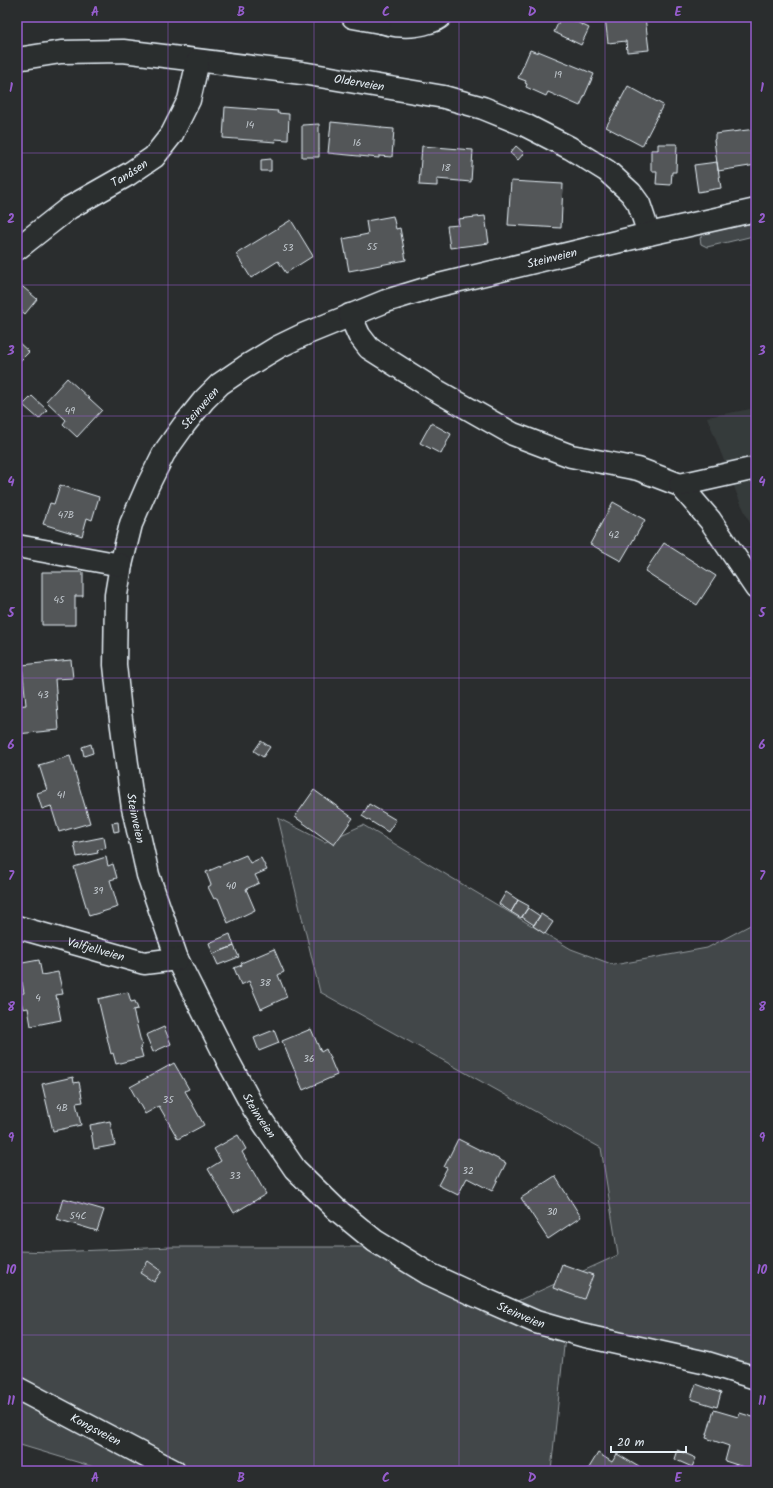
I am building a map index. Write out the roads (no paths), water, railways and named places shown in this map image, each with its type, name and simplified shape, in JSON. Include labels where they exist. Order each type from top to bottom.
[{"type":"main road","points":[[353,17],[374,20],[392,26],[421,24],[440,17]]},
{"type":"main road","name":"Olderveien","points":[[17,59],[61,52],[123,52],[368,83],[444,97],[483,108],[525,125],[570,148],[607,171],[631,193],[639,204],[649,234]]},
{"type":"main road","name":"Tanåsen","points":[[17,249],[69,208],[129,174],[154,157],[172,134],[190,100],[198,61]]},
{"type":"main road","name":"Steinveien","points":[[756,210],[649,234],[435,286],[386,301],[298,337],[244,367],[220,384],[204,400],[164,453],[131,524],[121,564],[116,595],[115,665],[133,808],[148,875],[177,959],[227,1059],[251,1103],[295,1169],[336,1209],[376,1241],[429,1274],[536,1322],[581,1335],[707,1363],[756,1378]]},
{"type":"main road","points":[[350,315],[359,335],[369,348],[432,388],[513,434],[572,456],[638,469],[680,485],[710,520],[756,588]]},
{"type":"main road","points":[[680,485],[756,468]]},
{"type":"main road","points":[[17,546],[121,564]]},
{"type":"main road","name":"Valfjellveien","points":[[17,927],[144,963],[177,959]]},
{"type":"main road","name":"Kongsveien","points":[[17,1388],[174,1471]]}]
